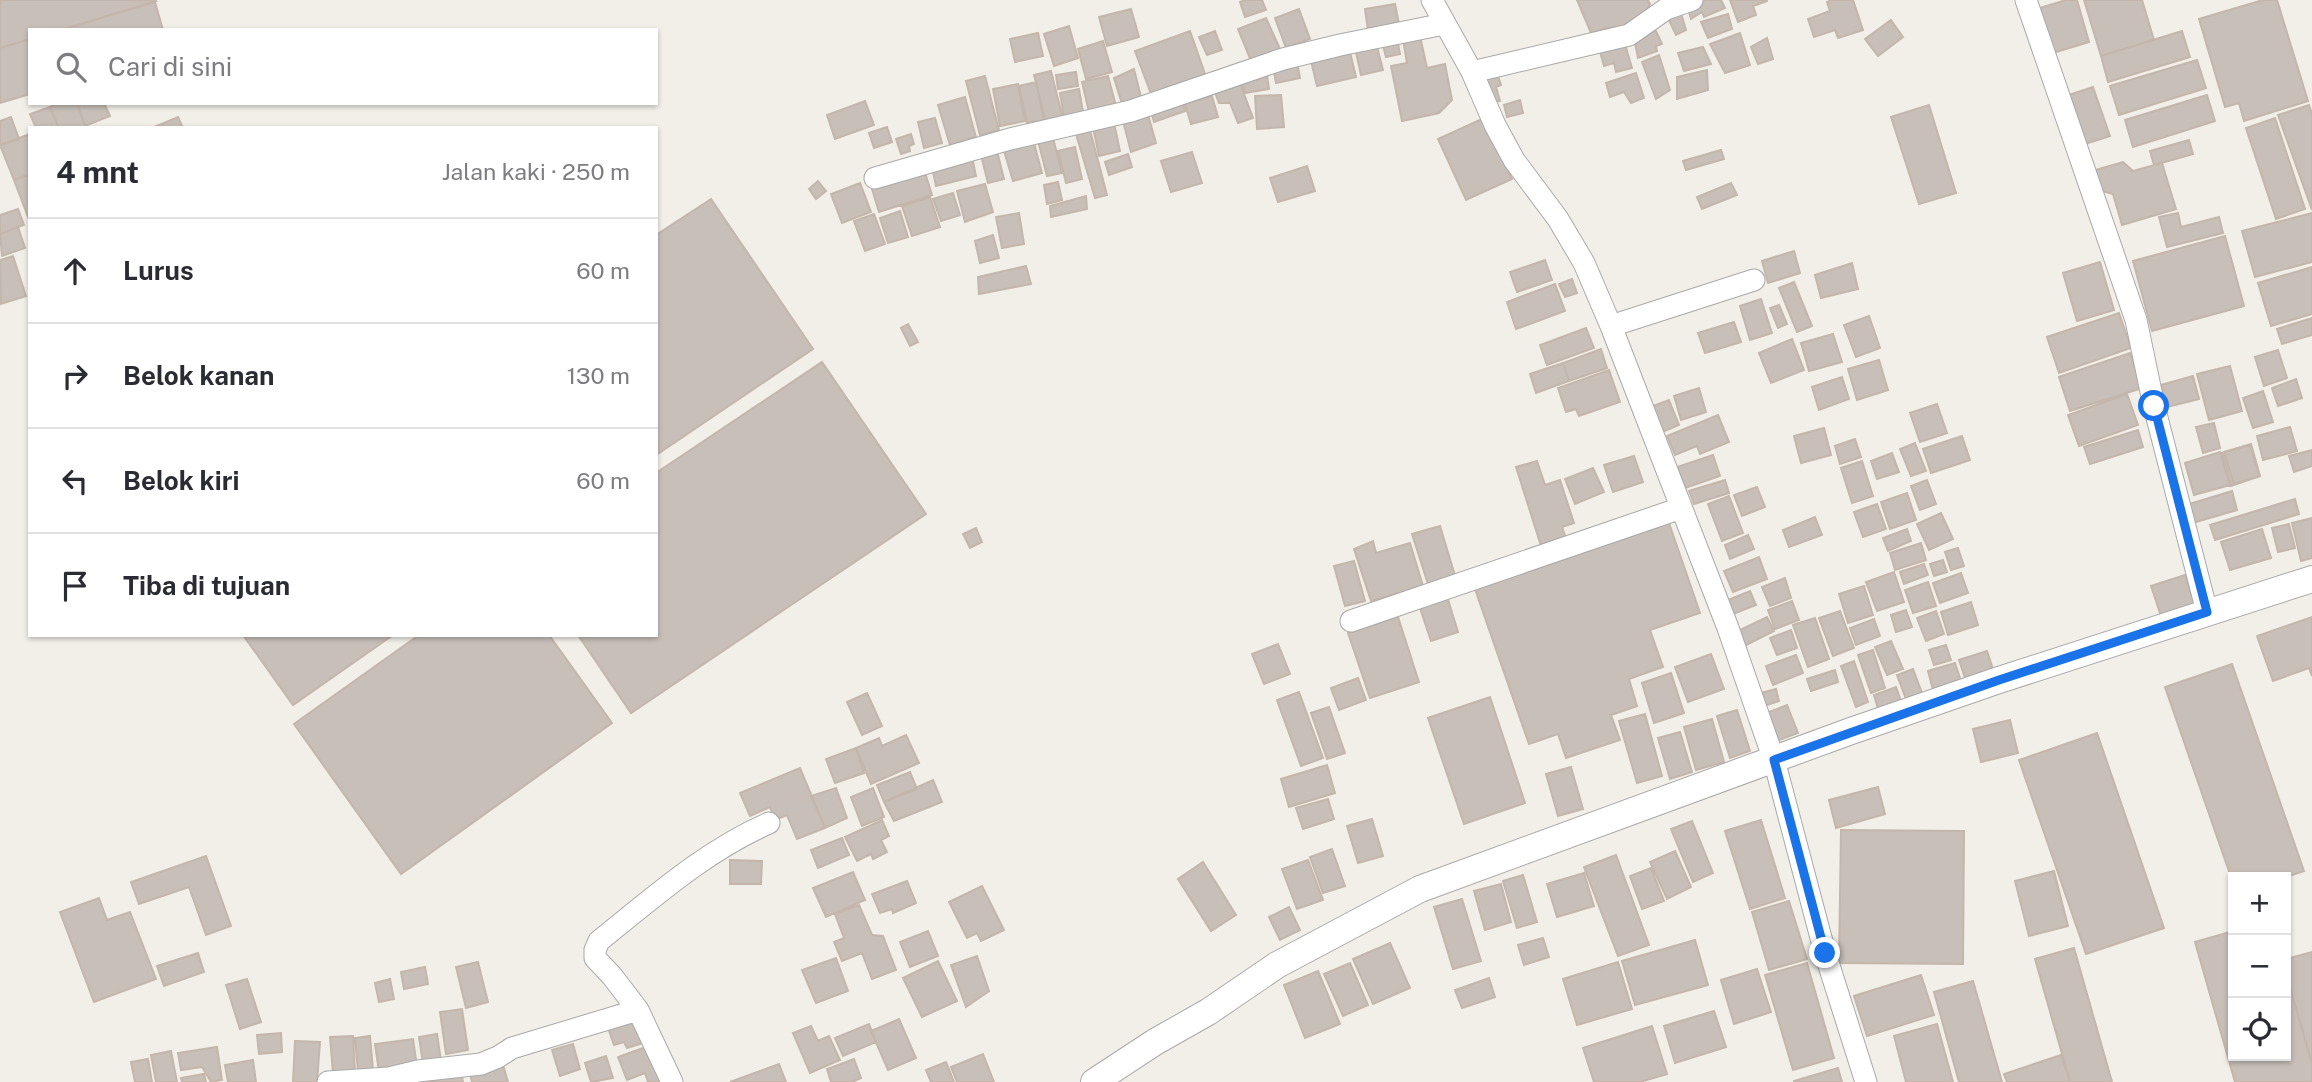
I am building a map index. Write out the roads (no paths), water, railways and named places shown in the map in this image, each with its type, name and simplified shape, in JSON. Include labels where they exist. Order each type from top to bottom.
[{"type":"street","points":[[1432,0],[1472,72],[1514,160],[1558,219],[1584,263],[1611,326],[1728,628],[1774,760],[1825,953],[1866,1082]]},
{"type":"street","points":[[1472,72],[1629,35],[1666,9],[1692,0]]},
{"type":"street","points":[[2026,0],[2137,320],[2154,406],[2207,612]]},
{"type":"street","points":[[875,178],[1010,139],[1131,111],[1283,59],[1444,24]]},
{"type":"street","points":[[1611,326],[1754,279]]},
{"type":"street","points":[[1351,621],[1681,508]]},
{"type":"street","points":[[1094,1082],[1155,1042],[1208,1012],[1277,965],[1420,889],[1999,680],[2312,579]]},
{"type":"street","points":[[672,1082],[638,1010],[595,958],[595,950],[599,941],[704,858],[769,823]]},
{"type":"street","points":[[328,1082],[390,1078],[418,1071],[481,1064],[521,1044],[638,1010]]}]
